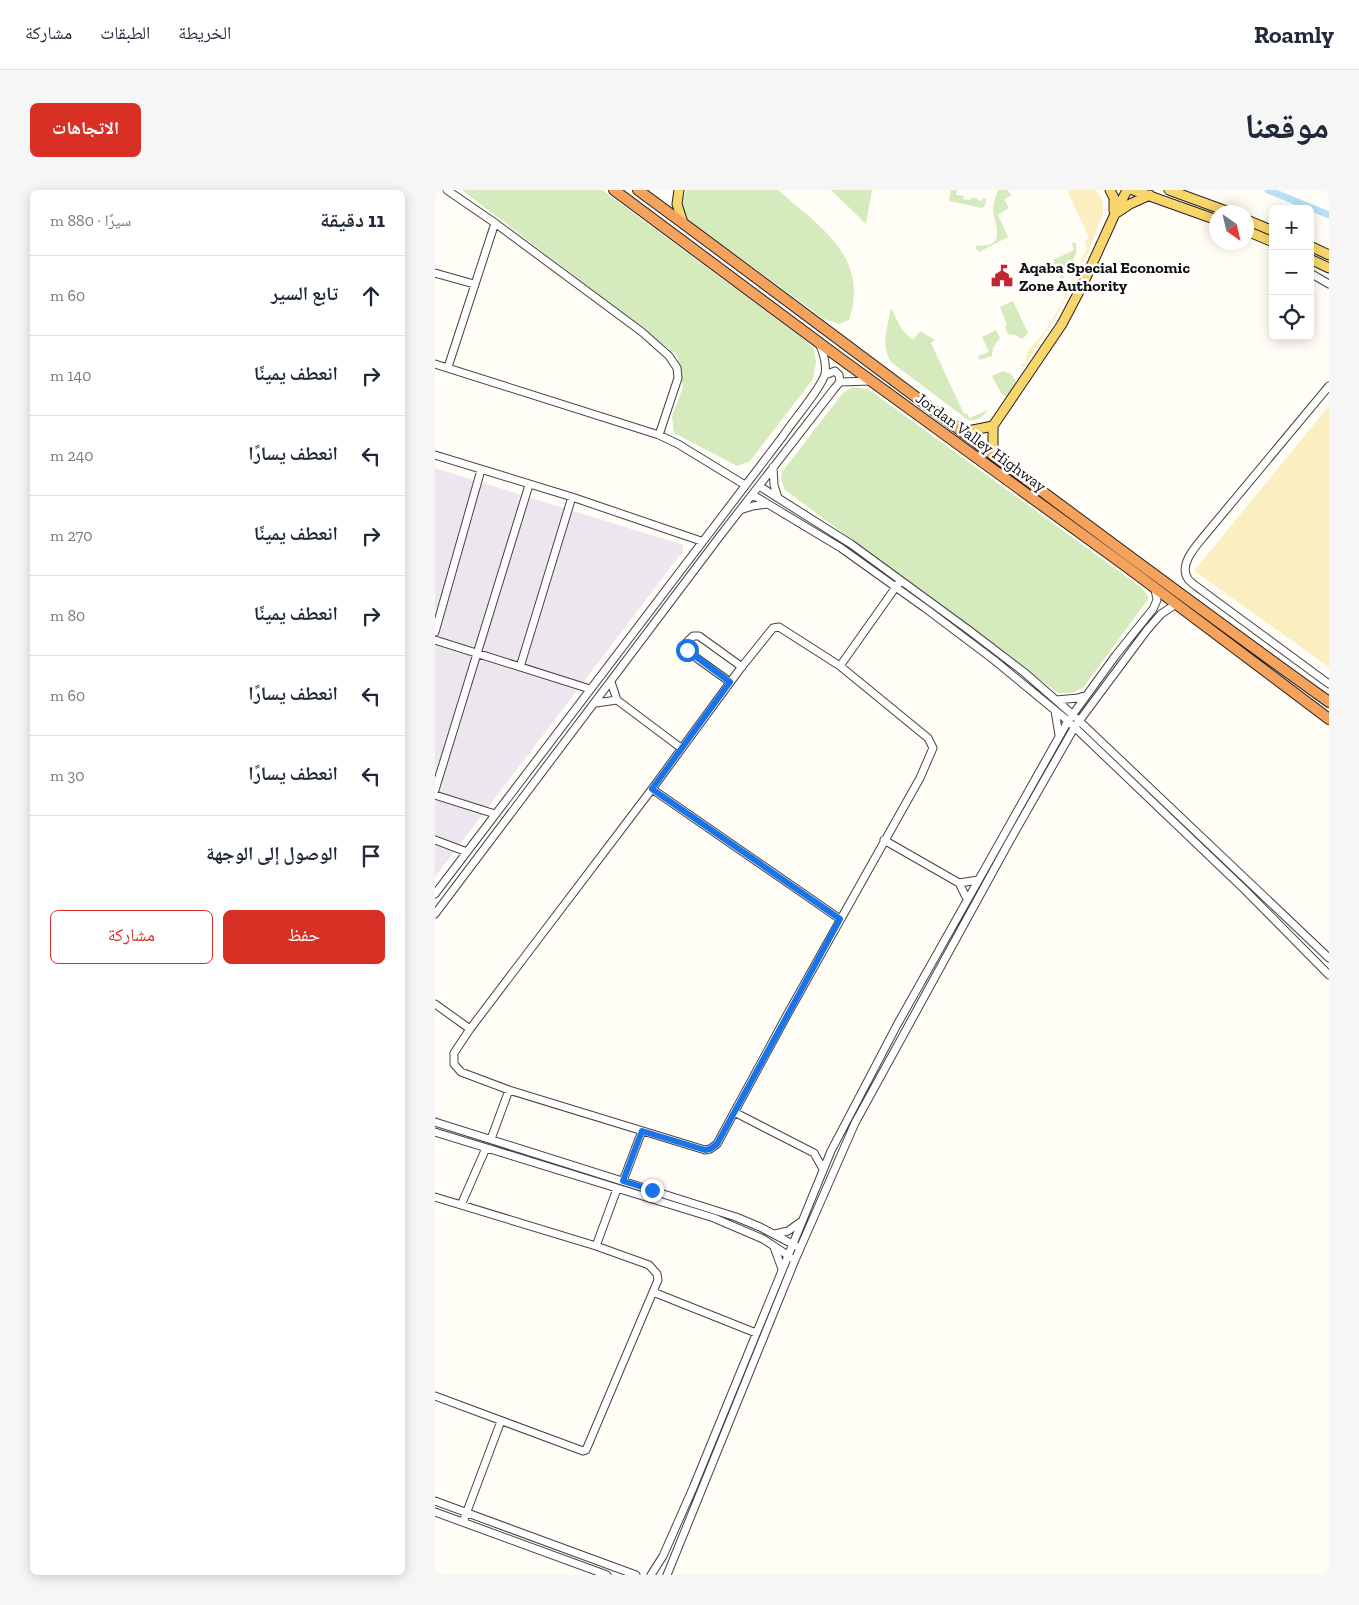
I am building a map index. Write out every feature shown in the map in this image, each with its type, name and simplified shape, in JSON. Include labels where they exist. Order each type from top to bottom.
[{"type":"highway","name":"Jordan Valley Highway","points":[[615,190],[871,381],[1329,702]]},
{"type":"highway","name":"Jordan Valley Highway","points":[[638,190],[963,432],[1130,563],[1155,590],[1329,719]]},
{"type":"highway","points":[[843,360],[851,349]]},
{"type":"main road","points":[[679,190],[677,204],[683,224]]},
{"type":"main road","points":[[1110,190],[1115,198],[1114,216]]},
{"type":"main road","points":[[993,455],[993,426],[1062,324],[1127,190]]},
{"type":"main road","points":[[1133,190],[1209,217]]},
{"type":"main road","points":[[1169,190],[1210,205]]},
{"type":"main road","points":[[1114,216],[1130,204],[1150,195]]},
{"type":"main road","points":[[1254,223],[1269,229]]},
{"type":"main road","points":[[1254,234],[1269,240]]},
{"type":"main road","points":[[1314,248],[1329,255]]},
{"type":"main road","points":[[1314,261],[1329,268]]},
{"type":"main road","points":[[963,432],[993,426]]},
{"type":"street","points":[[447,190],[495,223],[642,332],[669,356],[677,368],[678,378],[659,435]]},
{"type":"street","points":[[448,367],[495,223]]},
{"type":"street","points":[[435,273],[474,284]]},
{"type":"street","points":[[1314,275],[1329,284]]},
{"type":"street","points":[[435,894],[815,392],[825,374],[825,359],[819,342]]},
{"type":"street","points":[[435,364],[659,435],[678,444],[745,485]]},
{"type":"street","points":[[435,914],[740,510],[840,382],[839,375],[835,371],[825,374]]},
{"type":"street","points":[[840,382],[871,381]]},
{"type":"street","points":[[1329,386],[1205,535],[1187,561],[1186,570],[1189,580],[1204,592],[1329,684]]},
{"type":"street","points":[[435,455],[701,541]]},
{"type":"street","points":[[773,467],[778,498]]},
{"type":"street","points":[[435,632],[481,470]]},
{"type":"street","points":[[435,790],[529,484]]},
{"type":"street","points":[[759,486],[851,544],[901,579],[996,650],[1056,700],[1075,728],[1245,890],[1329,975]]},
{"type":"street","points":[[753,495],[841,548],[994,660],[1055,711],[1079,722],[1329,958]]},
{"type":"street","points":[[521,667],[571,498]]},
{"type":"street","points":[[740,510],[767,504]]},
{"type":"street","points":[[840,666],[901,579]]},
{"type":"street","points":[[651,1575],[663,1556],[689,1497],[831,1151],[893,1034],[1059,735],[1153,609],[1157,600],[1155,590]]},
{"type":"street","points":[[667,1575],[795,1260],[855,1123],[1008,844],[1075,728],[1147,630],[1161,614],[1176,604]]},
{"type":"street","points":[[779,627],[840,666],[928,738],[933,748],[920,778],[840,919],[717,1144],[705,1150],[509,1090],[461,1072],[455,1064],[453,1053],[742,666],[773,628],[779,627]]},
{"type":"street","points":[[730,682],[691,654],[687,650],[686,643],[693,636],[699,636],[742,666]]},
{"type":"street","points":[[435,640],[590,689]]},
{"type":"street","points":[[611,682],[617,700],[681,748]]},
{"type":"street","points":[[1056,700],[1078,698],[1087,695]]},
{"type":"street","points":[[596,703],[617,700]]},
{"type":"street","points":[[1055,711],[1059,735]]},
{"type":"street","points":[[531,768],[543,772]]},
{"type":"street","points":[[652,789],[840,919]]},
{"type":"street","points":[[435,795],[495,814]]},
{"type":"street","points":[[435,840],[467,852]]},
{"type":"street","points":[[884,840],[959,883],[967,899]]},
{"type":"street","points":[[959,883],[978,880]]},
{"type":"street","points":[[435,1014],[438,1006],[470,1029]]},
{"type":"street","points":[[491,1139],[509,1090]]},
{"type":"street","points":[[734,1112],[814,1154],[823,1169]]},
{"type":"street","points":[[435,1122],[736,1217],[775,1234],[800,1248]]},
{"type":"street","points":[[623,1181],[642,1131]]},
{"type":"street","points":[[435,1132],[714,1218],[763,1239],[795,1260]]},
{"type":"street","points":[[461,1205],[485,1148]]},
{"type":"street","points":[[814,1154],[831,1151]]},
{"type":"street","points":[[596,1246],[617,1189]]},
{"type":"street","points":[[435,1198],[596,1246],[649,1265],[657,1274],[658,1280],[586,1450],[583,1451],[435,1396]]},
{"type":"street","points":[[775,1234],[788,1231],[802,1221]]},
{"type":"street","points":[[774,1246],[783,1270]]},
{"type":"street","points":[[653,1292],[756,1333]]},
{"type":"street","points":[[463,1522],[501,1421]]},
{"type":"street","points":[[435,1502],[636,1575]]},
{"type":"street","points":[[435,1512],[607,1575]]},
{"type":"shaded area","points":[[435,468],[683,545],[683,551],[435,877]]},
{"type":"green space","points":[[462,190],[602,190],[801,337],[814,349],[816,362],[813,379],[750,461],[737,466],[674,433],[672,416],[683,387],[677,355]]},
{"type":"green space","points":[[687,190],[778,190],[824,231],[837,245],[847,261],[853,278],[854,298],[849,320],[839,324],[824,319],[684,217],[683,200]]},
{"type":"green space","points":[[831,190],[872,190],[866,224]]},
{"type":"green space","points":[[951,190],[957,190],[956,195],[964,196],[963,199],[977,198],[977,200],[982,201],[983,198],[986,199],[985,206],[982,208],[949,201]]},
{"type":"green space","points":[[998,190],[1008,190],[1011,196],[1004,199],[1009,208],[998,215],[1008,237],[979,252],[976,246],[988,245],[996,239],[997,230],[993,210]]},
{"type":"green space","points":[[1072,243],[1076,243],[1076,254],[1061,282],[1058,284],[1056,281],[1061,278],[1053,260],[1074,250]]},
{"type":"green space","points":[[1013,301],[1028,333],[1022,339],[1008,334],[1005,327],[1007,325],[1000,307]]},
{"type":"green space","points":[[891,308],[902,330],[913,340],[920,331],[935,340],[931,343],[964,414],[967,413],[969,418],[988,410],[981,417],[968,420],[891,362],[885,342]]},
{"type":"green space","points":[[996,330],[1000,338],[993,348],[992,356],[980,360],[978,356],[989,352],[982,337]]},
{"type":"green space","points":[[1003,371],[1011,374],[1017,383],[1014,390],[1006,397],[1001,393],[992,376]]},
{"type":"green space","points":[[853,387],[868,389],[1142,588],[1149,598],[1083,688],[1071,693],[1058,693],[785,490],[781,480],[782,472],[843,393]]},
{"type":"sand","points":[[1067,190],[1096,190],[1103,202],[1103,214],[1088,253],[1056,317],[1023,368],[1021,365],[1025,362],[1028,351],[1044,333],[1060,306],[1087,248],[1084,242],[1089,238]]},
{"type":"sand","points":[[1329,406],[1329,667],[1194,571]]},
{"type":"waterway","points":[[1268,190],[1329,215]]},
{"type":"place","name":"Aqaba Special Economic Zone Authority","points":[[1002,276]]},
{"type":"route","points":[[652,1190],[623,1181],[642,1131],[705,1150],[717,1144],[840,919],[652,789],[730,682],[687,650]]}]
